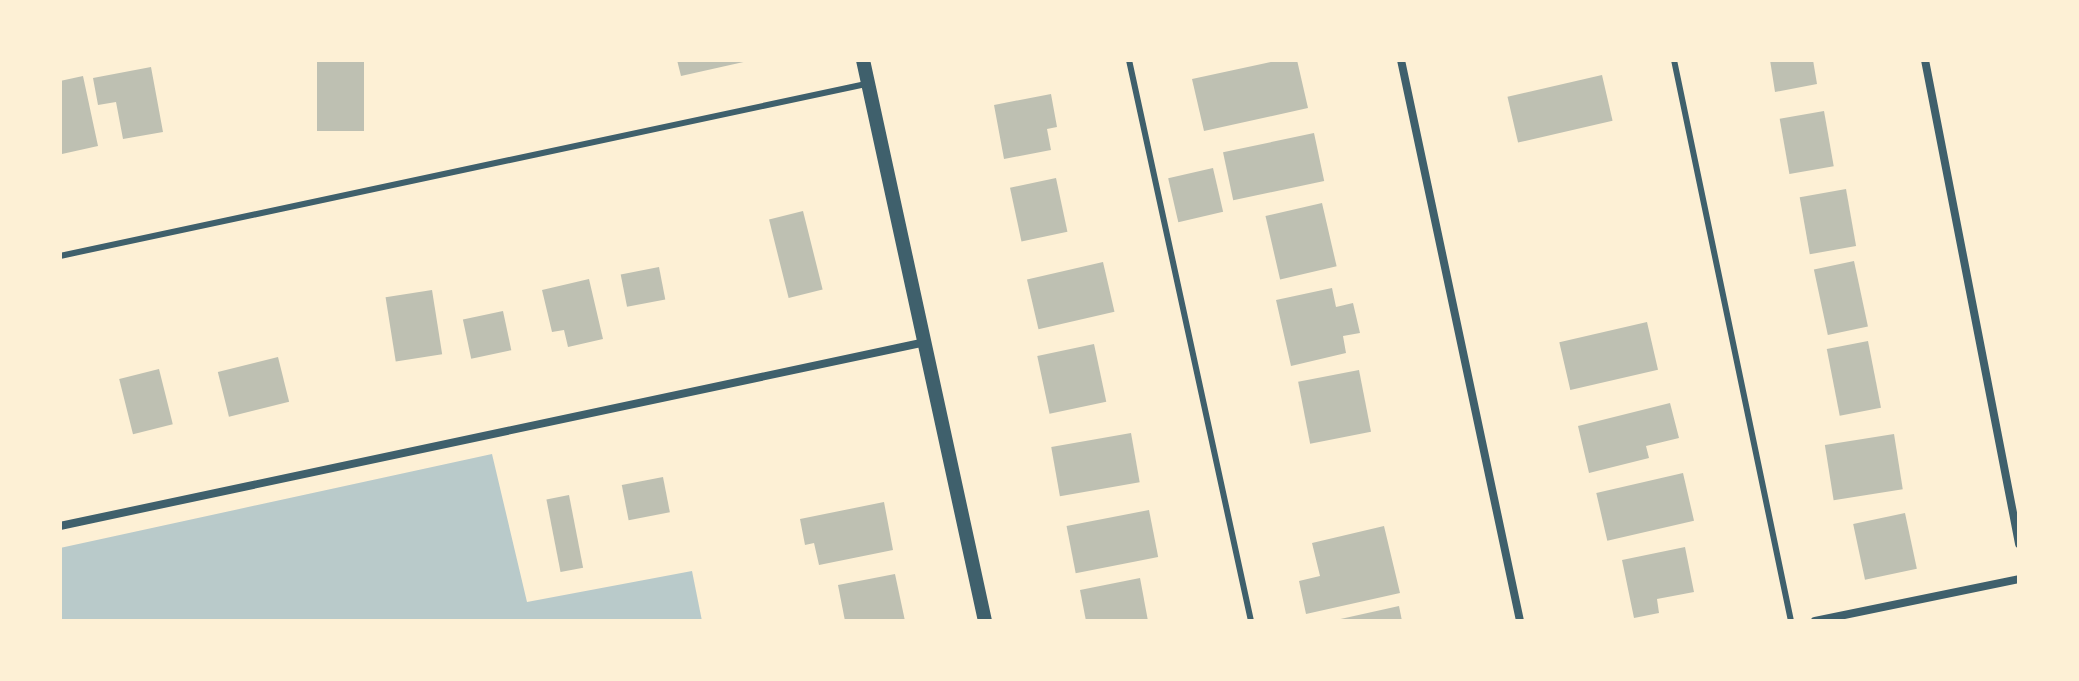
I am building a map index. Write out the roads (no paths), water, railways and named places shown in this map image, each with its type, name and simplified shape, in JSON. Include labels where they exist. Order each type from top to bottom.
[{"type":"street","points":[[863,60],[985,621]]},
{"type":"street","points":[[1401,60],[1520,621]]},
{"type":"street","points":[[1925,60],[2019,544]]},
{"type":"street","points":[[60,526],[926,342]]},
{"type":"street","points":[[1815,621],[2019,579]]},
{"type":"lane","points":[[1129,60],[1251,621]]},
{"type":"lane","points":[[1674,60],[1791,621]]},
{"type":"lane","points":[[60,256],[868,83]]}]
